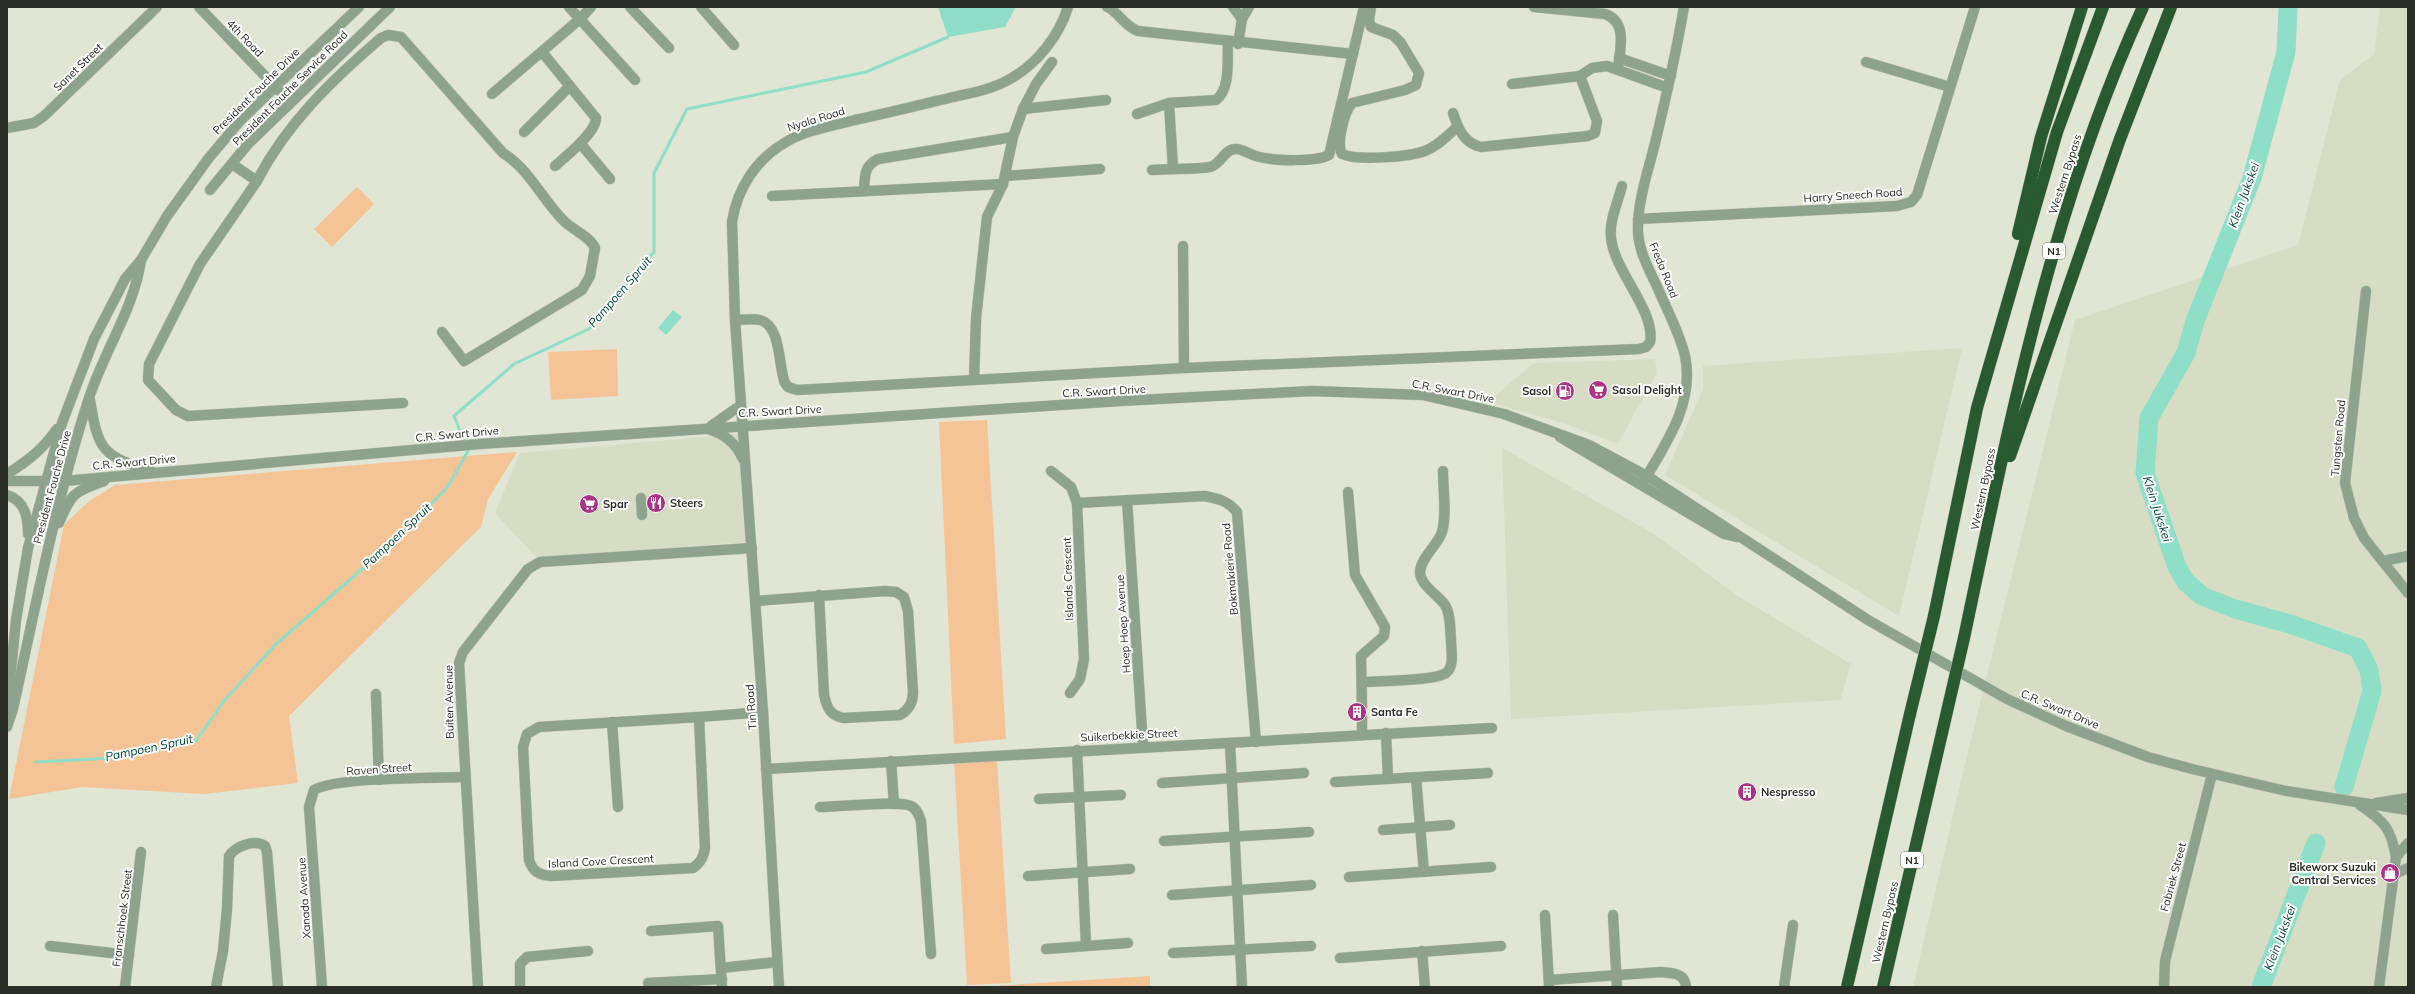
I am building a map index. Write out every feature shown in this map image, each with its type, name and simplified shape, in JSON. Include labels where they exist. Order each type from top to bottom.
[{"type":"highway","points":[[1977,408],[2042,137],[2082,7]]},
{"type":"highway","name":"Western Bypass","points":[[1848,987],[1910,714],[1934,616],[1977,408],[2057,132],[2102,7]]},
{"type":"highway","name":"Western Bypass","points":[[1883,987],[1964,638],[1992,504],[2037,305],[2084,154],[2143,7]]},
{"type":"highway","points":[[1992,504],[2120,139],[2171,7]]},
{"type":"street","name":"Sanet Street","points":[[7,128],[34,123],[44,116],[157,7]]},
{"type":"street","name":"4th Road","points":[[199,7],[290,102]]},
{"type":"street","name":"President Fouche Drive","points":[[7,710],[16,620],[28,548],[62,422],[94,339],[125,279],[141,260],[167,216],[199,170],[240,121],[360,7]]},
{"type":"street","name":"President Fouche Service Road","points":[[210,190],[248,144],[390,7]]},
{"type":"street","points":[[569,7],[635,80]]},
{"type":"street","points":[[492,94],[580,19],[590,7]]},
{"type":"street","points":[[630,7],[669,48]]},
{"type":"street","points":[[701,7],[734,45]]},
{"type":"street","name":"Nyala Road","points":[[742,425],[735,320],[732,222],[734,210],[744,183],[765,158],[786,141],[820,128],[989,88],[1012,78],[1042,53],[1052,39],[1068,7]]},
{"type":"street","points":[[1233,7],[1242,19]]},
{"type":"street","points":[[1137,114],[1170,103],[1210,102],[1222,96],[1233,43],[1242,19],[1249,7]]},
{"type":"street","points":[[1152,170],[1210,167],[1220,161],[1229,150],[1235,149],[1259,157],[1271,159],[1314,159],[1329,155],[1364,7]]},
{"type":"street","points":[[1371,7],[1369,20],[1371,27],[1396,37],[1416,66],[1418,79],[1416,85],[1405,90],[1352,103],[1346,114],[1340,145],[1342,154],[1354,157],[1411,155],[1437,145],[1457,127]]},
{"type":"street","points":[[1534,7],[1610,16],[1618,23],[1621,31],[1618,69]]},
{"type":"street","name":"Freda Road","points":[[1645,480],[1675,427],[1683,406],[1687,388],[1687,367],[1681,340],[1642,253],[1638,233],[1638,219],[1671,76],[1684,7]]},
{"type":"street","name":"Harry Sneech Road","points":[[1638,219],[1897,206],[1911,202],[1917,195],[1975,7]]},
{"type":"street","points":[[1111,8],[1123,23],[1138,31],[1233,43],[1353,54]]},
{"type":"street","points":[[403,403],[188,416],[176,410],[148,380],[149,364],[200,264],[257,181],[270,155],[292,126],[338,75],[381,38],[388,35],[401,37],[498,148],[520,167],[563,220],[590,240],[595,248],[590,276],[582,290],[464,361],[442,332]]},
{"type":"street","points":[[542,52],[596,118],[595,125],[580,144],[555,166]]},
{"type":"street","points":[[1619,58],[1671,76]]},
{"type":"street","points":[[974,380],[976,319],[987,217],[1004,180],[1013,137],[1023,109],[1036,84],[1052,62]]},
{"type":"street","points":[[1866,62],[1950,87]]},
{"type":"street","points":[[1512,84],[1580,76],[1592,68],[1602,66],[1618,69],[1668,88]]},
{"type":"street","points":[[1453,113],[1457,127],[1468,142],[1481,147],[1592,135],[1596,130],[1597,121],[1580,76]]},
{"type":"street","points":[[524,132],[570,86]]},
{"type":"street","points":[[1023,109],[1106,100]]},
{"type":"street","points":[[1170,103],[1173,168]]},
{"type":"street","points":[[864,190],[865,170],[870,164],[878,159],[1013,137]]},
{"type":"street","points":[[580,144],[610,179]]},
{"type":"street","points":[[232,164],[257,181]]},
{"type":"street","points":[[772,196],[1004,180],[1100,169]]},
{"type":"street","points":[[735,320],[762,321],[773,331],[779,352],[782,376],[792,389],[1184,368],[1639,349],[1646,347],[1651,337],[1650,325],[1615,253],[1611,236],[1622,186]]},
{"type":"street","points":[[1184,246],[1184,368]]},
{"type":"street","name":"President Fouche Drive","points":[[7,727],[13,709],[48,547],[64,481],[89,396],[132,294],[141,260]]},
{"type":"street","name":"Tungsten Road","points":[[2366,291],[2345,483],[2354,518],[2364,538],[2408,593]]},
{"type":"street","name":"C.R. Swart Drive","points":[[7,481],[64,481],[480,444],[742,425],[1120,402],[1328,391],[1423,396],[1504,414],[1590,445],[1645,480],[1728,527],[1739,537],[1868,620],[2007,699],[2118,746],[2212,774],[2286,791],[2408,810]]},
{"type":"street","points":[[89,396],[94,429],[103,446],[123,462],[156,472]]},
{"type":"street","points":[[706,428],[730,415],[741,405]]},
{"type":"street","points":[[7,474],[43,448],[62,422]]},
{"type":"street","name":"Tin Road","points":[[742,425],[756,601],[779,987]]},
{"type":"street","points":[[706,428],[720,433],[728,439],[740,452],[745,465]]},
{"type":"street","name":"Islands Crescent","points":[[1050,471],[1071,487],[1077,503],[1084,659],[1080,679],[1070,693]]},
{"type":"street","points":[[1362,682],[1431,677],[1446,673],[1450,668],[1452,656],[1447,612],[1440,599],[1425,583],[1420,573],[1422,564],[1439,540],[1443,526],[1443,471]]},
{"type":"street","points":[[48,547],[68,501],[74,494],[89,486],[119,476]]},
{"type":"street","points":[[1348,492],[1355,575],[1385,627],[1384,636],[1361,656],[1362,707]]},
{"type":"street","points":[[7,495],[21,504],[28,517],[28,548]]},
{"type":"street","name":"Bokmakierie Road","points":[[1077,503],[1205,496],[1226,502],[1238,512],[1256,742]]},
{"type":"street","points":[[641,498],[642,515]]},
{"type":"street","name":"Hoep Hoep Avenue","points":[[1128,500],[1143,746]]},
{"type":"street","name":"Buiten Avenue","points":[[478,987],[464,777],[459,664],[471,641],[532,566],[540,562],[752,548]]},
{"type":"street","points":[[2383,561],[2408,556]]},
{"type":"street","points":[[756,601],[819,595],[886,591],[896,592],[904,597],[908,611],[913,692],[912,702],[907,711],[900,715],[843,718],[834,716],[829,710],[824,695],[819,595]]},
{"type":"street","points":[[376,694],[379,780]]},
{"type":"street","name":"Island Cove Crescent","points":[[699,717],[705,848],[703,859],[699,864],[693,868],[680,869],[542,875],[532,868],[529,860],[523,747],[524,739],[527,734],[539,727],[763,712]]},
{"type":"street","points":[[1362,717],[1362,735]]},
{"type":"street","points":[[612,722],[618,807]]},
{"type":"street","name":"Suikerbekkie Street","points":[[766,768],[1143,746],[1256,742],[1386,733],[1492,728]]},
{"type":"street","points":[[1386,733],[1388,779]]},
{"type":"street","points":[[1230,743],[1236,891],[1241,949],[1242,987]]},
{"type":"street","points":[[1077,750],[1084,872],[1086,945]]},
{"type":"street","points":[[891,761],[894,804]]},
{"type":"street","points":[[1162,783],[1304,773]]},
{"type":"street","points":[[1335,782],[1488,773]]},
{"type":"street","name":"Fabriek Street","points":[[2164,987],[2165,961],[2212,774]]},
{"type":"street","name":"Raven Street","points":[[309,807],[314,790],[319,787],[379,780],[464,777]]},
{"type":"street","points":[[1416,778],[1424,872]]},
{"type":"street","points":[[1040,799],[1121,795]]},
{"type":"street","points":[[2362,804],[2408,798]]},
{"type":"street","points":[[820,808],[894,804],[910,805],[915,809],[921,821],[931,954]]},
{"type":"street","points":[[2362,804],[2384,821],[2393,841],[2396,857],[2395,874],[2379,987]]},
{"type":"street","name":"Xanada Avenue","points":[[309,807],[322,987]]},
{"type":"street","points":[[1383,830],[1450,825]]},
{"type":"street","points":[[1164,841],[1309,832]]},
{"type":"street","points":[[2396,857],[2408,843]]},
{"type":"street","points":[[216,987],[226,916],[229,856],[240,846],[259,844],[265,846],[267,852],[278,987]]},
{"type":"street","name":"Franschhoek Street","points":[[125,987],[142,852]]},
{"type":"street","points":[[1349,877],[1491,867]]},
{"type":"street","points":[[2395,874],[2408,868]]},
{"type":"street","points":[[1028,876],[1130,869]]},
{"type":"street","points":[[1172,895],[1311,885]]},
{"type":"street","points":[[1545,915],[1549,984],[1616,976],[1671,973],[1684,978],[1686,987]]},
{"type":"street","points":[[1613,915],[1617,987]]},
{"type":"street","points":[[1784,987],[1793,925]]},
{"type":"street","points":[[651,932],[718,926],[722,978]]},
{"type":"street","points":[[1046,948],[1128,943]]},
{"type":"street","points":[[50,946],[129,955]]},
{"type":"street","points":[[1173,953],[1311,946]]},
{"type":"street","points":[[1340,958],[1501,946]]},
{"type":"street","points":[[1422,951],[1425,987]]},
{"type":"street","points":[[520,987],[520,964],[527,958],[588,952]]},
{"type":"street","points":[[648,983],[722,978],[777,962]]},
{"type":"shaded area","points":[[2380,7],[2408,7],[2408,987],[1913,987],[1965,764],[2075,320],[2298,245],[2340,80],[2374,54]]},
{"type":"shaded area","points":[[357,187],[374,204],[332,247],[314,229]]},
{"type":"shaded area","points":[[1962,348],[1899,616],[1665,475],[1703,389],[1703,366]]},
{"type":"shaded area","points":[[617,349],[618,396],[551,400],[548,352]]},
{"type":"shaded area","points":[[1655,359],[1657,372],[1618,444],[1569,425],[1488,402],[1534,363]]},
{"type":"shaded area","points":[[987,420],[1006,739],[954,744],[939,422]]},
{"type":"shaded area","points":[[738,434],[746,542],[537,558],[495,513],[520,453]]},
{"type":"shaded area","points":[[1502,448],[1654,534],[1738,596],[1851,664],[1840,700],[1511,719]]},
{"type":"shaded area","points":[[517,452],[488,499],[481,527],[289,716],[298,783],[204,794],[82,787],[9,799],[64,525],[88,502],[115,485]]},
{"type":"shaded area","points":[[997,761],[1011,983],[967,985],[954,762]]},
{"type":"shaded area","points":[[1150,976],[1150,987],[977,987]]},
{"type":"water","points":[[938,7],[1016,7],[1005,27],[948,37]]},
{"type":"water","points":[[673,310],[682,317],[666,335],[658,328]]},
{"type":"waterway","name":"Klein Jukskei","points":[[2288,7],[2286,52],[2252,178],[2195,321],[2186,353],[2149,418],[2145,473],[2177,567],[2186,582],[2202,596],[2235,609],[2290,624],[2358,648],[2369,670],[2372,691],[2344,787]]},
{"type":"waterway","name":"Pampoen Spruit","points":[[465,443],[454,416],[514,364],[589,329],[654,252],[654,173],[687,109],[866,72],[948,37]]},
{"type":"waterway","name":"Pampoen Spruit","points":[[36,762],[113,758],[196,741],[223,702],[276,644],[391,544],[447,488],[468,451],[467,448]]},
{"type":"waterway","name":"Klein Jukskei","points":[[2261,987],[2316,843]]},
{"type":"place","name":"Sasol Delight","points":[[1598,390]]},
{"type":"place","name":"Sasol","points":[[1565,391]]},
{"type":"place","name":"Steers","points":[[656,503]]},
{"type":"place","name":"Spar","points":[[589,504]]},
{"type":"place","name":"Santa Fe","points":[[1357,712]]},
{"type":"place","name":"Nespresso","points":[[1747,792]]},
{"type":"place","name":"Bikeworx Suzuki Central Services","points":[[2390,873]]}]
